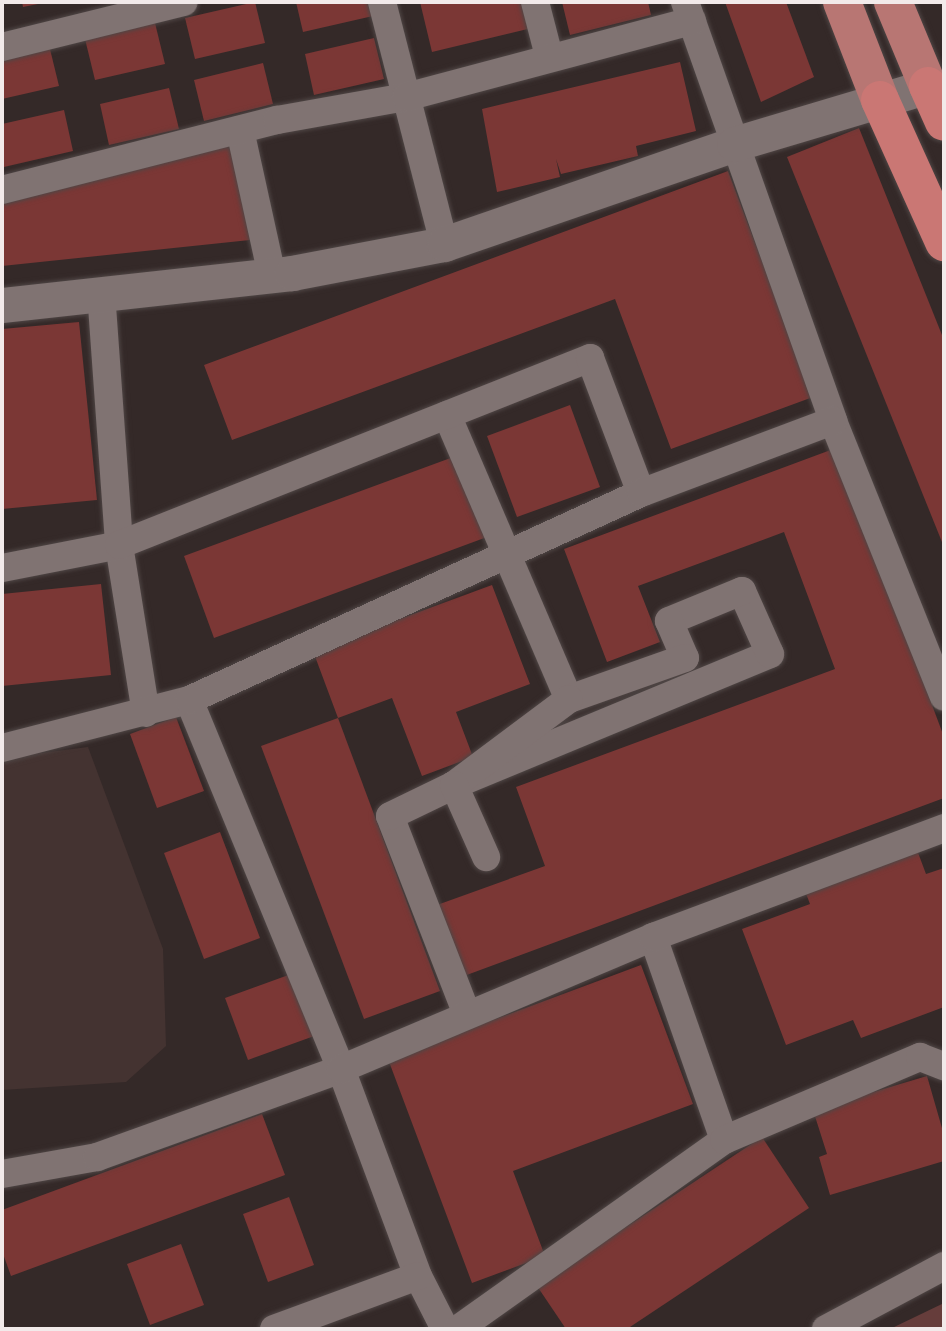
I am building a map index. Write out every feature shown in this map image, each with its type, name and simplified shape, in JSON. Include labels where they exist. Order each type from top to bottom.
[{"type":"highway","points":[[928,86],[944,122]]},
{"type":"highway","points":[[880,100],[944,242]]},
{"type":"main road","points":[[842,2],[880,100]]},
{"type":"main road","points":[[893,2],[928,86]]},
{"type":"street","points":[[2,47],[184,2]]},
{"type":"street","points":[[382,2],[444,244]]},
{"type":"street","points":[[535,2],[549,56]]},
{"type":"street","points":[[2,190],[240,130],[407,97],[549,56],[688,11],[834,421],[944,697]]},
{"type":"street","points":[[2,304],[271,275],[444,244],[734,144],[928,86]]},
{"type":"street","points":[[240,130],[271,275]]},
{"type":"street","points":[[101,292],[119,545],[146,713]]},
{"type":"street","points":[[2,568],[119,545],[590,358],[641,493]]},
{"type":"street","points":[[447,415],[506,558],[569,699]]},
{"type":"street","points":[[2,748],[189,701],[506,558],[641,493],[834,421]]},
{"type":"street","points":[[454,785],[569,699],[685,658],[669,621],[742,591],[770,654],[454,785],[390,816],[466,1013]]},
{"type":"street","points":[[189,701],[341,1069],[418,1276],[445,1329]]},
{"type":"street","points":[[454,785],[486,857]]},
{"type":"street","points":[[2,1174],[97,1157],[341,1069],[466,1013],[653,937],[944,828]]},
{"type":"street","points":[[653,937],[724,1140]]},
{"type":"street","points":[[458,1329],[724,1140],[920,1057],[944,1066]]},
{"type":"street","points":[[826,1329],[944,1266]]},
{"type":"street","points":[[274,1329],[418,1276]]},
{"type":"shaded area","points":[[88,747],[163,949],[166,1046],[126,1082],[2,1090],[2,758]]},
{"type":"shaded area","points":[[944,1303],[944,1329],[890,1329]]},
{"type":"building","points":[[22,2],[43,2],[43,3],[23,7]]},
{"type":"building","points":[[255,2],[265,43],[195,59],[185,18]]},
{"type":"building","points":[[296,2],[370,2],[373,16],[303,32]]},
{"type":"building","points":[[420,2],[530,2],[536,27],[432,52]]},
{"type":"building","points":[[562,2],[648,2],[651,15],[570,35]]},
{"type":"building","points":[[725,2],[786,2],[814,77],[761,102]]},
{"type":"building","points":[[155,23],[165,64],[95,80],[85,39]]},
{"type":"building","points":[[374,38],[384,79],[314,95],[305,54]]},
{"type":"building","points":[[49,45],[59,86],[2,99],[2,56]]},
{"type":"building","points":[[680,62],[696,131],[636,146],[638,156],[561,174],[556,159],[560,177],[497,192],[482,109]]},
{"type":"building","points":[[263,63],[273,104],[204,121],[194,80]]},
{"type":"building","points":[[169,88],[179,129],[109,145],[100,104]]},
{"type":"building","points":[[64,110],[73,151],[4,167],[2,124]]},
{"type":"building","points":[[859,128],[944,340],[944,547],[787,157]]},
{"type":"building","points":[[234,145],[250,240],[2,266],[2,203]]},
{"type":"building","points":[[728,171],[813,397],[671,449],[615,299],[232,440],[204,365]]},
{"type":"building","points":[[79,322],[97,500],[2,509],[2,329]]},
{"type":"building","points":[[570,405],[600,487],[517,517],[487,436]]},
{"type":"building","points":[[836,448],[944,737],[944,798],[464,976],[437,905],[545,866],[516,787],[835,669],[784,532],[638,586],[660,642],[607,662],[564,549]]},
{"type":"building","points":[[456,456],[487,537],[214,638],[184,556]]},
{"type":"building","points":[[101,584],[111,675],[2,686],[2,594]]},
{"type":"building","points":[[492,585],[530,684],[456,712],[473,757],[422,776],[392,698],[338,718],[313,651]]},
{"type":"building","points":[[176,717],[204,791],[157,808],[130,734]]},
{"type":"building","points":[[338,718],[440,991],[364,1019],[261,746]]},
{"type":"building","points":[[220,832],[260,938],[204,959],[164,853]]},
{"type":"building","points":[[917,850],[926,874],[944,868],[944,1007],[861,1038],[853,1020],[786,1045],[742,929],[810,904],[805,891]]},
{"type":"building","points":[[641,965],[693,1104],[513,1171],[545,1256],[472,1283],[388,1059]]},
{"type":"building","points":[[294,973],[317,1035],[248,1060],[225,998]]},
{"type":"building","points":[[927,1076],[944,1135],[944,1161],[830,1195],[819,1157],[827,1154],[813,1110]]},
{"type":"building","points":[[262,1114],[285,1175],[11,1276],[2,1251],[2,1210]]},
{"type":"building","points":[[762,1137],[809,1208],[627,1329],[566,1329],[537,1286]]},
{"type":"building","points":[[289,1197],[314,1265],[268,1282],[243,1214]]},
{"type":"building","points":[[181,1244],[204,1305],[150,1325],[127,1264]]}]
